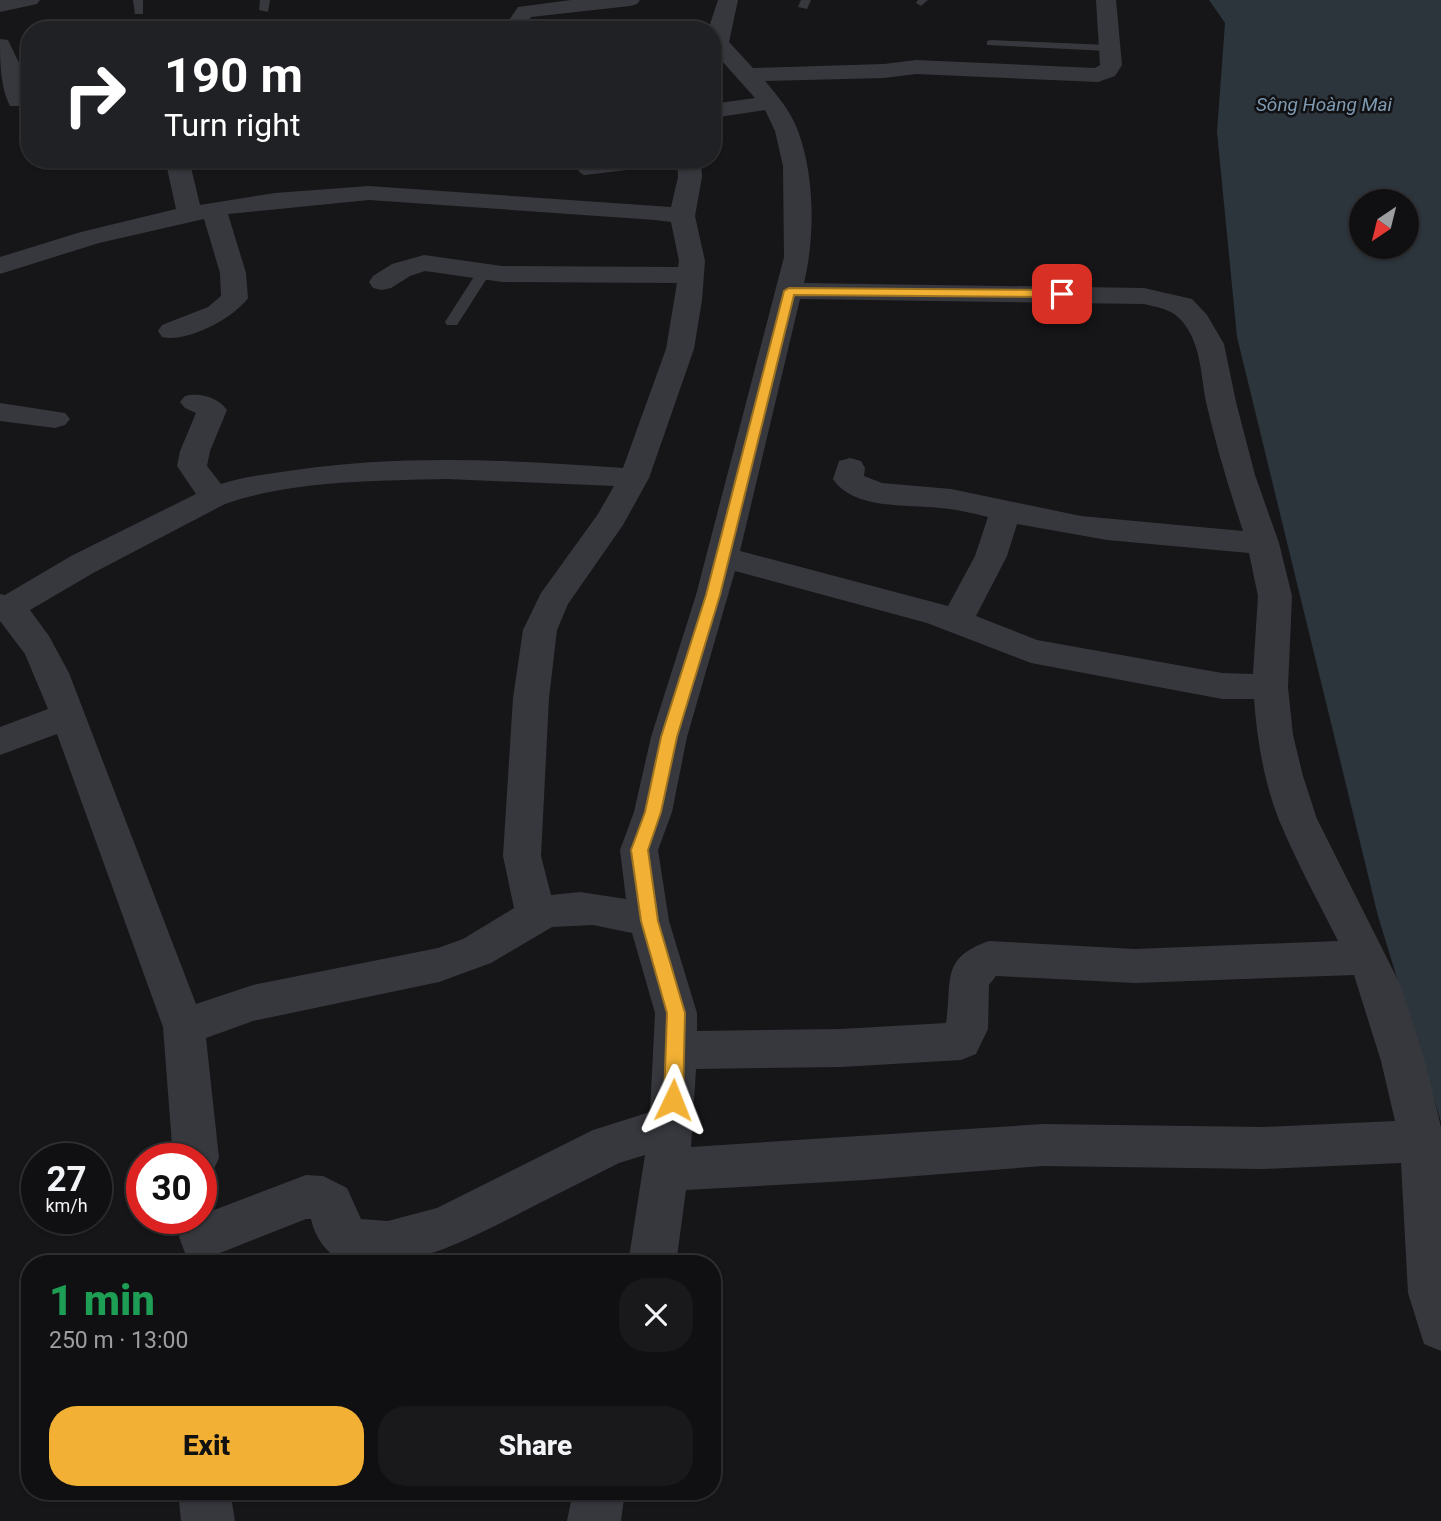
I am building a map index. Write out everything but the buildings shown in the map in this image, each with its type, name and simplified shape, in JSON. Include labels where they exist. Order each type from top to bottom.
[{"type":"street","points":[[0,36],[2,6],[30,0]]},
{"type":"street","points":[[517,21],[525,11],[630,0]]},
{"type":"street","points":[[720,21],[728,11],[728,0]]},
{"type":"street","points":[[748,75],[884,71],[916,67],[1098,75],[1107,71],[1111,65],[1106,0]]},
{"type":"street","points":[[0,45],[9,65],[16,102]]},
{"type":"street","points":[[653,1255],[673,1126],[676,1013],[649,921],[639,850],[653,812],[669,737],[722,557],[797,257],[799,225],[789,141],[782,119],[748,75],[721,46]]},
{"type":"street","points":[[721,110],[769,103]]},
{"type":"street","points":[[172,331],[218,313],[235,298],[233,273],[181,168]]},
{"type":"street","points":[[536,915],[522,856],[531,698],[540,630],[553,601],[612,518],[634,478],[680,349],[692,261],[682,216],[690,168]]},
{"type":"street","points":[[0,266],[81,239],[202,211],[313,197],[397,193],[625,208],[682,216]]},
{"type":"street","points":[[382,282],[401,270],[424,263],[484,272],[588,276],[691,275]]},
{"type":"street","points":[[789,291],[1144,296],[1182,305],[1196,321],[1210,344],[1221,402],[1240,475],[1263,543],[1275,596],[1270,687],[1275,735],[1284,776],[1298,819],[1380,986],[1403,1061],[1422,1141],[1432,1293],[1441,1327]]},
{"type":"street","points":[[195,402],[212,410],[194,451],[192,466],[214,497]]},
{"type":"street","points":[[0,412],[55,419]]},
{"type":"street","points":[[850,468],[848,479],[854,486],[867,490],[949,499],[1005,512],[1105,529],[1263,543]]},
{"type":"street","points":[[195,1143],[184,1027],[52,673],[36,641],[4,607],[214,497],[268,482],[353,473],[460,469],[634,478]]},
{"type":"street","points":[[956,622],[991,556],[1005,512]]},
{"type":"street","points":[[722,557],[866,594],[956,622],[993,638],[1055,656],[1222,686],[1270,687]]},
{"type":"street","points":[[0,741],[68,716]]},
{"type":"street","points":[[184,1027],[253,1003],[439,965],[477,951],[509,934],[536,915],[559,908],[592,906],[649,921]]},
{"type":"street","points":[[675,1050],[841,1048],[961,1041],[968,1029],[967,978],[976,964],[989,958],[1135,967],[1367,957]]},
{"type":"street","points":[[202,1239],[306,1196],[323,1198],[331,1204],[337,1229],[351,1241],[388,1244],[444,1228],[609,1145],[673,1126]]},
{"type":"street","points":[[666,1170],[866,1159],[1043,1145],[1263,1148],[1422,1141]]},
{"type":"street","points":[[205,1500],[208,1521]]},
{"type":"street","points":[[594,1521],[598,1500]]},
{"type":"lane","points":[[991,43],[1108,48]]},
{"type":"lane","points":[[584,171],[610,168]]},
{"type":"lane","points":[[452,322],[484,272]]},
{"type":"water","name":"Sông Hoàng Mai","points":[[1209,0],[1441,0],[1441,1122],[1378,916],[1237,337],[1217,132],[1225,23]]},
{"type":"route","points":[[673,1100],[676,1013],[663,961],[649,921],[639,850],[653,812],[669,737],[713,595],[789,291],[1062,294]]}]
